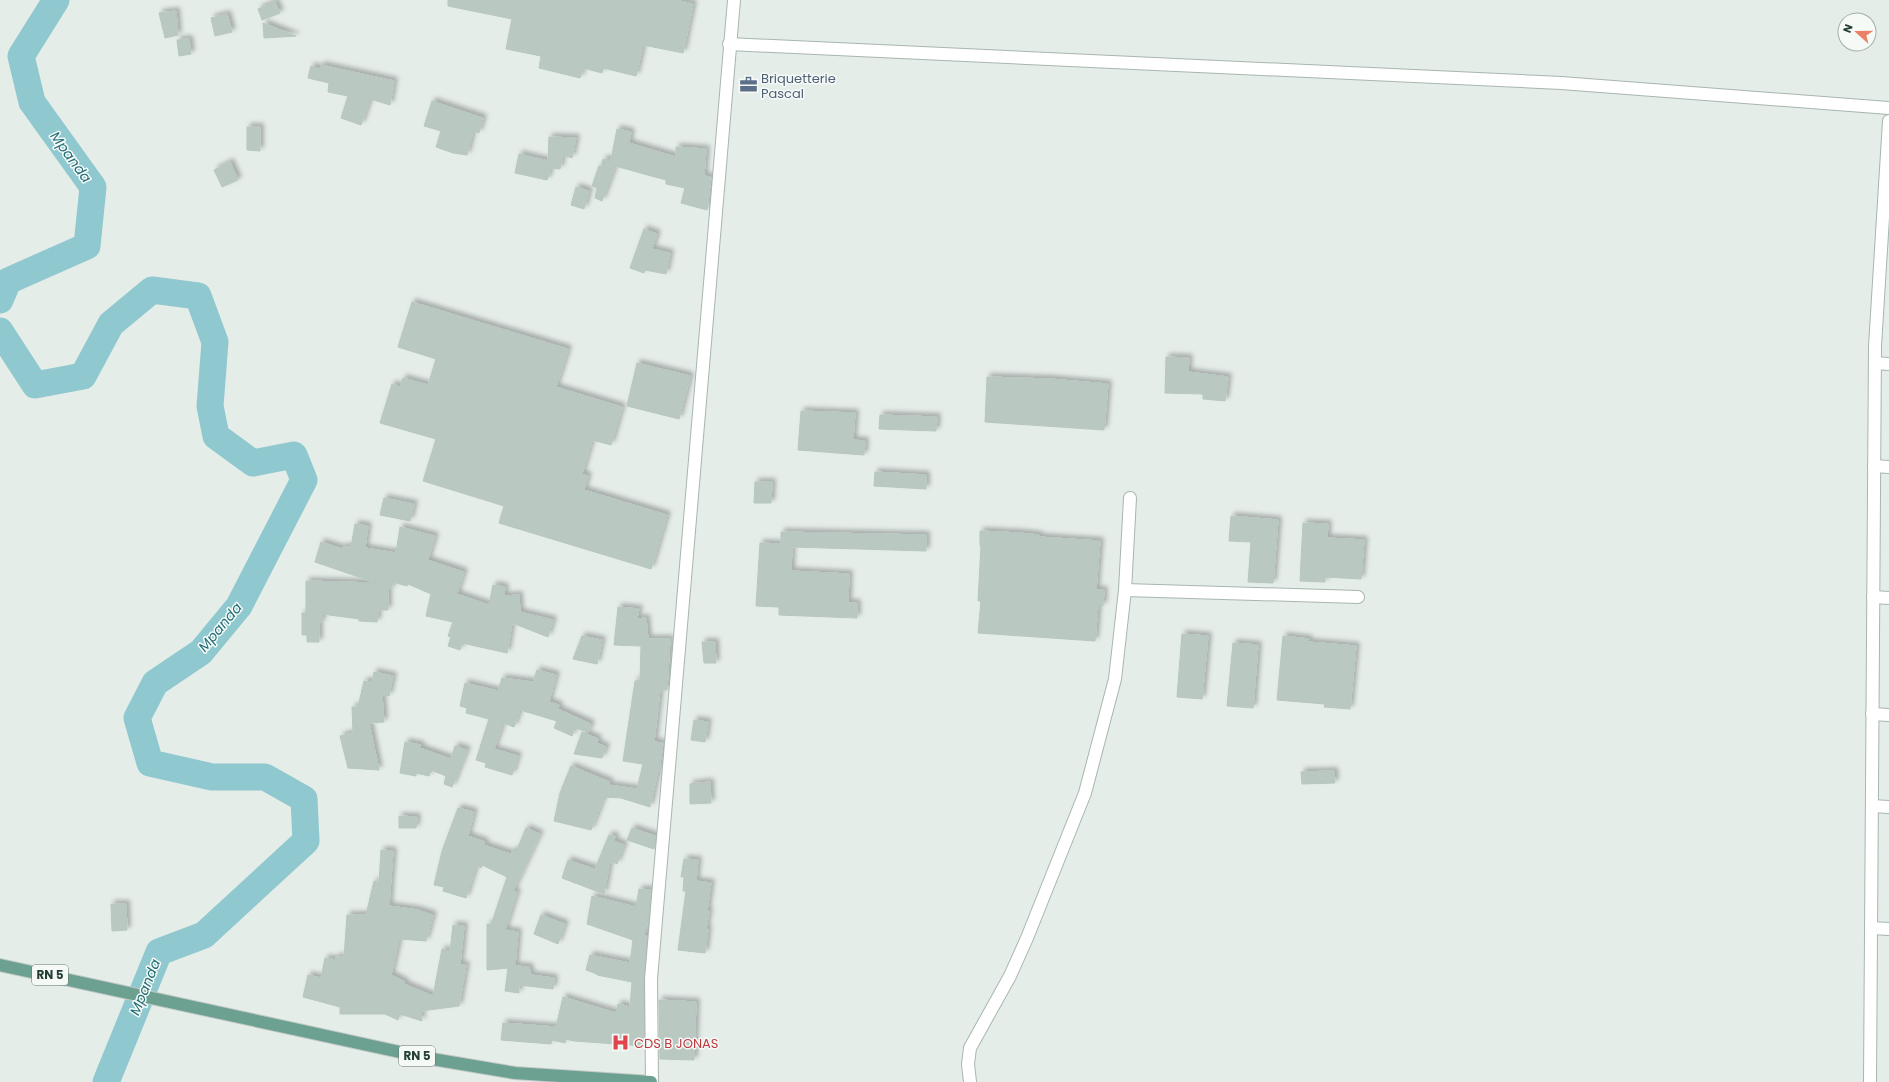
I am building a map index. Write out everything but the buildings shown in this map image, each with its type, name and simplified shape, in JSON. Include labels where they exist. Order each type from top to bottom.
[{"type":"main road","name":"RN 5","points":[[0,965],[100,985],[432,1059],[515,1073],[651,1082]]},
{"type":"street","points":[[651,1082],[652,979],[729,44],[734,0]]},
{"type":"street","points":[[729,44],[1561,84],[1889,108]]},
{"type":"street","points":[[1870,1082],[1875,363],[1889,121]]},
{"type":"street","points":[[1875,363],[1889,364]]},
{"type":"street","points":[[1874,466],[1889,467]]},
{"type":"street","points":[[970,1082],[968,1064],[970,1048],[1010,976],[1027,938],[1085,793],[1115,679],[1125,590],[1130,498]]},
{"type":"street","points":[[1125,590],[1358,597]]},
{"type":"street","points":[[1873,597],[1889,598]]},
{"type":"street","points":[[1872,714],[1889,715]]},
{"type":"street","points":[[1872,806],[1889,808]]},
{"type":"street","points":[[1871,928],[1889,929]]},
{"type":"waterway","name":"Mpanda","points":[[0,300],[8,281],[87,246],[93,187],[32,102],[21,56],[56,0]]},
{"type":"waterway","name":"Mpanda","points":[[0,331],[35,385],[83,376],[111,324],[152,290],[198,296],[215,342],[210,406],[216,436],[253,463],[294,455],[304,480],[239,606],[201,652],[155,683],[137,718],[150,763],[212,777],[265,777],[304,799],[306,841],[204,935],[159,952],[106,1082]]},
{"type":"place","name":"Briquetterie Pascal","points":[[748,85]]},
{"type":"place","name":"CDS B JONAS","points":[[621,1043]]}]
